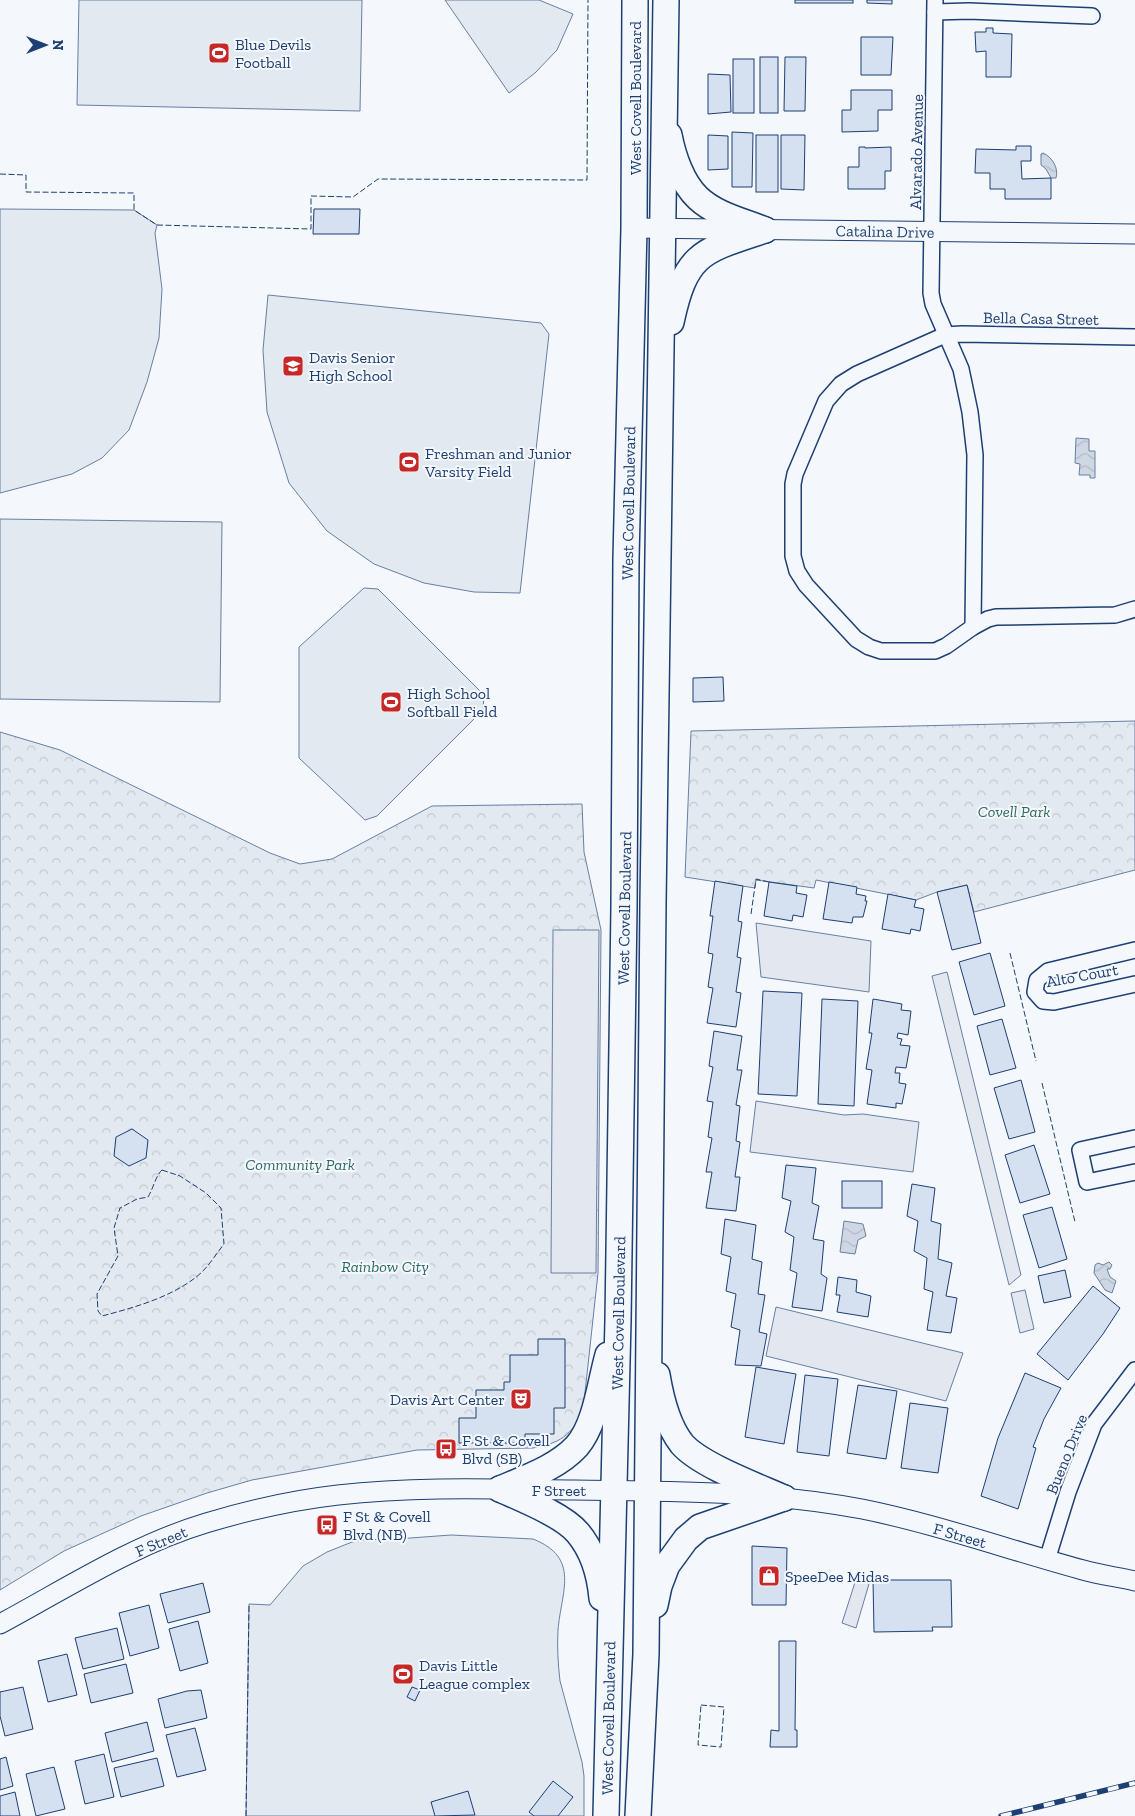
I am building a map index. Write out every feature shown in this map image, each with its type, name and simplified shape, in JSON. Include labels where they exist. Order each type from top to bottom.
[{"type":"main road","name":"West Covell Boulevard","points":[[606,1816],[618,1320],[624,897],[626,559],[634,228],[635,0]]},
{"type":"main road","name":"West Covell Boulevard","points":[[638,1816],[646,1654],[646,1490],[666,0]]},
{"type":"main road","points":[[664,103],[672,151],[684,178],[696,196],[717,211],[765,230]]},
{"type":"main road","points":[[660,368],[675,300],[681,282],[691,265],[716,246],[765,230]]},
{"type":"main road","points":[[500,1489],[531,1476],[557,1462],[579,1444],[595,1408],[602,1375],[618,1320]]},
{"type":"main road","points":[[649,1327],[661,1397],[671,1426],[682,1443],[708,1463],[784,1498]]},
{"type":"main road","points":[[500,1489],[560,1519],[578,1533],[590,1550],[601,1586],[609,1654]]},
{"type":"main road","points":[[646,1654],[659,1586],[667,1565],[686,1538],[700,1528],[784,1498]]},
{"type":"street","points":[[935,6],[969,11],[1092,16]]},
{"type":"street","name":"Alvarado Avenue","points":[[935,6],[931,293],[933,304],[945,335],[961,369],[970,412],[975,455],[973,627]]},
{"type":"street","name":"Catalina Drive","points":[[634,228],[1135,234]]},
{"type":"street","points":[[945,335],[856,374],[832,392],[826,401],[795,474],[793,484],[793,556],[797,571],[806,585],[856,639],[869,647],[881,651],[935,651],[946,646],[973,627],[996,617],[1115,615],[1135,609]]},
{"type":"street","name":"Bella Casa Street","points":[[945,335],[1135,337]]},
{"type":"street","name":"Alto Court","points":[[1135,950],[1048,971],[1037,980],[1035,992],[1043,1001],[1054,1002],[1135,984]]},
{"type":"street","points":[[1135,1138],[1080,1150],[1087,1182],[1135,1172]]},
{"type":"street","name":"Bueno Drive","points":[[1047,1560],[1068,1492],[1094,1424],[1135,1370]]},
{"type":"street","name":"F Street","points":[[0,1624],[129,1554],[180,1532],[235,1515],[297,1501],[381,1491],[500,1489],[646,1490],[825,1502],[880,1513],[1086,1571],[1135,1581]]},
{"type":"green space","name":"Blue Devils Football","points":[[79,0],[362,0],[360,111],[77,105]]},
{"type":"green space","points":[[445,0],[539,0],[573,14],[557,50],[535,73],[509,93]]},
{"type":"green space","points":[[0,209],[134,210],[157,225],[155,233],[162,289],[159,338],[147,382],[129,430],[102,458],[72,474],[0,493]]},
{"type":"green space","name":"Freshman and Junior Varsity Field","points":[[268,295],[541,323],[549,334],[520,593],[474,592],[424,583],[374,564],[327,531],[289,483],[267,412],[263,350]]},
{"type":"green space","points":[[0,519],[222,522],[220,702],[0,699]]},
{"type":"green space","name":"High School Softball Field","points":[[364,588],[378,589],[484,695],[483,710],[377,816],[365,820],[299,758],[299,647]]},
{"type":"green space","name":"Covell Park","points":[[1135,721],[1135,870],[974,912],[967,885],[937,892],[916,900],[816,880],[814,888],[756,880],[755,888],[685,877],[691,731]]},
{"type":"green space","name":"Community Park","points":[[0,732],[60,750],[270,853],[300,864],[332,859],[432,806],[582,804],[584,852],[601,930],[598,1273],[583,1411],[574,1427],[564,1437],[551,1444],[533,1448],[417,1450],[252,1480],[207,1493],[141,1516],[64,1551],[0,1590]]},
{"type":"green space","name":"Davis Little League complex","points":[[451,1535],[533,1539],[548,1547],[558,1556],[563,1566],[565,1577],[564,1590],[558,1630],[560,1681],[582,1762],[584,1816],[246,1816],[249,1604],[270,1605],[303,1566],[327,1552],[352,1542],[368,1539],[383,1540]]},
{"type":"shaded area","points":[[756,923],[871,941],[869,992],[761,977]]},
{"type":"shaded area","points":[[553,930],[599,930],[596,1273],[551,1273]]},
{"type":"shaded area","points":[[947,972],[1021,1275],[1009,1285],[932,976]]},
{"type":"shaded area","points":[[756,1101],[844,1115],[863,1114],[919,1122],[913,1172],[750,1152]]},
{"type":"shaded area","points":[[1025,1290],[1034,1329],[1020,1333],[1011,1293]]},
{"type":"shaded area","points":[[776,1307],[963,1353],[946,1401],[766,1356]]},
{"type":"shaded area","points":[[858,1573],[871,1577],[856,1628],[842,1623]]},
{"type":"water","points":[[1043,153],[1054,163],[1057,174],[1056,178],[1051,178],[1046,169],[1041,165],[1041,154]]},
{"type":"water","points":[[1076,438],[1089,439],[1089,451],[1095,451],[1095,478],[1090,478],[1090,475],[1079,475],[1080,464],[1075,463]]},
{"type":"water","points":[[844,1221],[863,1224],[866,1236],[858,1240],[855,1254],[840,1252]]},
{"type":"water","points":[[1109,1262],[1112,1265],[1110,1269],[1107,1269],[1110,1277],[1116,1281],[1112,1293],[1105,1290],[1094,1273],[1095,1265],[1098,1263],[1103,1265]]},
{"type":"building","points":[[795,0],[853,0],[853,3],[795,3]]},
{"type":"building","points":[[867,0],[892,0],[892,4],[867,3]]},
{"type":"building","points":[[986,28],[993,28],[993,33],[1012,34],[1011,77],[986,77],[986,51],[976,52],[975,32],[986,32]]},
{"type":"building","points":[[861,37],[893,37],[891,75],[861,75]]},
{"type":"building","points":[[760,57],[778,57],[778,113],[760,113]]},
{"type":"building","points":[[785,57],[806,57],[805,111],[784,111]]},
{"type":"building","points":[[733,59],[754,59],[754,113],[733,113]]},
{"type":"building","points":[[708,74],[730,75],[731,112],[708,114]]},
{"type":"building","points":[[851,90],[892,90],[892,110],[878,110],[878,131],[842,132],[842,110],[851,110]]},
{"type":"building","points":[[732,132],[753,133],[752,187],[732,187]]},
{"type":"building","points":[[708,135],[728,136],[728,169],[708,170]]},
{"type":"building","points":[[756,135],[778,135],[778,192],[756,192]]},
{"type":"building","points":[[781,135],[805,135],[804,190],[781,189]]},
{"type":"building","points":[[1016,146],[1031,146],[1031,161],[1021,161],[1022,179],[1051,178],[1051,199],[1005,199],[1005,189],[990,189],[990,173],[975,173],[976,149],[1016,150]]},
{"type":"building","points":[[859,147],[891,147],[891,171],[885,171],[885,189],[848,189],[848,167],[859,167]]},
{"type":"building","points":[[314,209],[360,209],[359,234],[313,234]]},
{"type":"building","points":[[723,677],[724,701],[693,702],[693,678]]},
{"type":"building","points":[[715,881],[743,886],[738,921],[742,922],[737,957],[741,958],[736,992],[741,993],[736,1027],[707,1023],[713,988],[708,987],[713,954],[708,953],[713,916],[710,916]]},
{"type":"building","points":[[769,882],[797,886],[796,893],[807,895],[803,917],[793,915],[792,921],[764,916]]},
{"type":"building","points":[[829,882],[857,887],[856,894],[866,896],[865,901],[867,901],[863,917],[853,917],[852,923],[823,919]]},
{"type":"building","points":[[967,885],[981,943],[952,950],[937,892]]},
{"type":"building","points":[[888,894],[916,900],[914,907],[924,909],[920,931],[911,929],[910,934],[882,929]]},
{"type":"building","points":[[990,953],[1005,1006],[974,1015],[959,962]]},
{"type":"building","points":[[763,991],[802,993],[797,1096],[758,1094]]},
{"type":"building","points":[[822,999],[858,1001],[854,1106],[818,1104]]},
{"type":"building","points":[[873,999],[902,1004],[901,1010],[911,1011],[908,1035],[898,1033],[897,1038],[902,1039],[900,1045],[910,1046],[906,1068],[896,1067],[895,1073],[900,1073],[899,1083],[906,1084],[902,1104],[896,1103],[896,1108],[867,1104],[872,1070],[866,1069],[872,1033],[869,1033]]},
{"type":"building","points":[[1002,1019],[1016,1068],[990,1075],[977,1026]]},
{"type":"building","points":[[714,1031],[742,1036],[737,1070],[742,1070],[736,1105],[740,1106],[736,1141],[740,1142],[735,1177],[740,1177],[736,1211],[706,1208],[712,1172],[706,1172],[712,1138],[708,1137],[713,1102],[707,1101],[713,1067],[709,1066]]},
{"type":"building","points":[[1021,1080],[1035,1132],[1009,1139],[994,1088]]},
{"type":"building","points":[[132,1129],[148,1140],[146,1158],[129,1166],[114,1156],[116,1137]]},
{"type":"building","points":[[1034,1145],[1050,1194],[1020,1203],[1005,1155]]},
{"type":"building","points":[[786,1165],[816,1168],[812,1203],[819,1206],[813,1239],[824,1241],[821,1274],[827,1278],[822,1311],[792,1307],[797,1273],[790,1270],[794,1237],[785,1232],[791,1201],[782,1198]]},
{"type":"building","points":[[842,1181],[882,1181],[882,1208],[842,1208]]},
{"type":"building","points":[[912,1184],[935,1188],[931,1221],[941,1224],[938,1259],[952,1263],[946,1296],[957,1298],[951,1333],[927,1330],[933,1292],[924,1289],[927,1258],[914,1251],[918,1221],[907,1216]]},
{"type":"building","points":[[1052,1207],[1067,1259],[1039,1268],[1023,1215]]},
{"type":"building","points":[[725,1219],[756,1225],[752,1259],[762,1262],[758,1294],[765,1295],[759,1332],[767,1334],[761,1366],[735,1365],[740,1330],[731,1327],[736,1294],[726,1291],[731,1257],[721,1254]]},
{"type":"building","points":[[1065,1270],[1071,1297],[1044,1303],[1038,1276]]},
{"type":"building","points":[[838,1277],[857,1280],[856,1292],[871,1296],[868,1317],[837,1312],[840,1295],[836,1295]]},
{"type":"building","points":[[1093,1286],[1120,1308],[1068,1380],[1037,1354]]},
{"type":"building","name":"Davis Art Center","points":[[538,1339],[565,1339],[565,1408],[554,1408],[554,1434],[525,1434],[525,1443],[459,1443],[459,1418],[476,1418],[476,1390],[504,1390],[504,1382],[510,1382],[510,1355],[538,1355]]},
{"type":"building","points":[[756,1367],[796,1374],[784,1444],[745,1437]]},
{"type":"building","points":[[1025,1373],[1061,1388],[1044,1419],[1033,1447],[1036,1448],[1018,1509],[981,1496],[998,1438]]},
{"type":"building","points":[[805,1375],[838,1379],[829,1456],[797,1452]]},
{"type":"building","points":[[858,1385],[897,1391],[886,1459],[847,1453]]},
{"type":"building","points":[[910,1403],[948,1408],[938,1473],[901,1468]]},
{"type":"building","name":"SpeeDee Midas","points":[[752,1546],[787,1548],[786,1605],[752,1605]]},
{"type":"building","points":[[873,1580],[951,1580],[952,1627],[932,1627],[933,1631],[874,1632]]},
{"type":"building","points":[[203,1583],[210,1612],[168,1623],[160,1594]]},
{"type":"building","points":[[149,1605],[159,1648],[130,1656],[119,1613]]},
{"type":"building","points":[[198,1621],[208,1663],[180,1671],[169,1629]]},
{"type":"building","points":[[117,1628],[124,1659],[83,1669],[75,1638]]},
{"type":"building","points":[[779,1641],[796,1641],[795,1730],[797,1730],[797,1747],[770,1747],[771,1730],[779,1731]]},
{"type":"building","points":[[67,1654],[77,1695],[48,1702],[38,1661]]},
{"type":"building","points":[[126,1664],[133,1693],[91,1703],[84,1674]]},
{"type":"building","points":[[23,1687],[33,1729],[5,1736],[0,1716],[0,1692]]},
{"type":"building","points":[[412,1687],[420,1690],[415,1701],[407,1697]]},
{"type":"building","points":[[201,1690],[207,1718],[165,1728],[158,1699],[187,1691]]},
{"type":"building","points":[[147,1722],[154,1751],[112,1762],[105,1733]]},
{"type":"building","points":[[195,1728],[206,1770],[177,1777],[166,1735]]},
{"type":"building","points":[[104,1754],[114,1797],[85,1804],[75,1761]]},
{"type":"building","points":[[6,1757],[13,1786],[0,1790],[0,1759]]},
{"type":"building","points":[[157,1758],[164,1786],[121,1797],[114,1768]]},
{"type":"building","points":[[54,1767],[65,1809],[36,1816],[26,1774]]},
{"type":"building","points":[[553,1781],[573,1797],[558,1816],[534,1816],[529,1812]]},
{"type":"building","points":[[468,1791],[475,1815],[435,1816],[431,1802]]},
{"type":"building","points":[[15,1792],[20,1816],[0,1816],[0,1796]]},
{"type":"railway","points":[[1001,1816],[1135,1783]]},
{"type":"fence","points":[[0,174],[26,175],[26,192],[134,193],[134,210],[157,225],[311,229],[311,196],[353,197],[378,179],[587,180],[588,0]]},
{"type":"fence","points":[[751,914],[756,879],[769,882]]},
{"type":"fence","points":[[1010,953],[1036,1061]]},
{"type":"fence","points":[[1042,1083],[1075,1222]]},
{"type":"fence","points":[[162,1170],[180,1176],[206,1193],[221,1208],[224,1244],[202,1272],[180,1288],[155,1300],[102,1316],[98,1311],[97,1294],[118,1256],[114,1228],[120,1208],[137,1199],[148,1197],[162,1170]]},
{"type":"fence","points":[[246,1816],[249,1604]]},
{"type":"fence","points":[[701,1705],[724,1707],[721,1747],[698,1745],[701,1705]]},
{"type":"place","name":"Blue Devils Football","points":[[219,53]]},
{"type":"place","name":"Davis Senior High School","points":[[293,366]]},
{"type":"place","name":"Freshman and Junior Varsity Field","points":[[409,462]]},
{"type":"place","name":"High School Softball Field","points":[[391,702]]},
{"type":"place","name":"Davis Art Center","points":[[521,1399]]},
{"type":"place","name":"F St & Covell Blvd (SB)","points":[[446,1449]]},
{"type":"place","name":"F St & Covell Blvd (NB)","points":[[327,1525]]},
{"type":"place","name":"SpeeDee Midas","points":[[769,1576]]},
{"type":"place","name":"Davis Little League complex","points":[[403,1674]]},
{"type":"park label","name":"Rainbow City","points":[[385,1266]]}]
